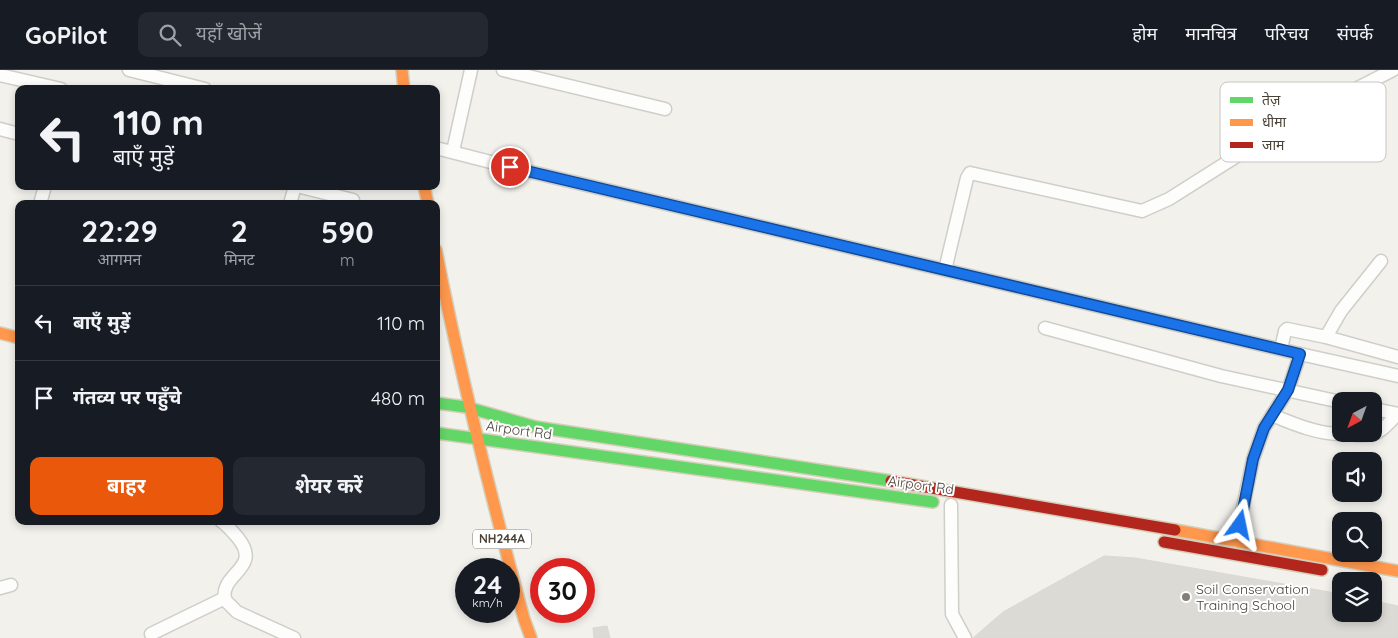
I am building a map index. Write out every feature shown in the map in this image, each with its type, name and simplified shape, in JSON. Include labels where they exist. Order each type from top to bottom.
[{"type":"main road","points":[[402,70],[404,85]]},
{"type":"main road","name":"NH244A","points":[[440,272],[476,439],[524,619],[531,638]]},
{"type":"main road","points":[[0,333],[15,337]]},
{"type":"main road","points":[[440,403],[469,407],[533,426],[816,468],[1398,571]]},
{"type":"main road","name":"Airport Rd","points":[[440,434],[956,505]]},
{"type":"main road","points":[[1156,540],[1330,572]]},
{"type":"street","points":[[129,70],[189,85]]},
{"type":"street","points":[[454,152],[471,70]]},
{"type":"street","points":[[504,70],[665,109]]},
{"type":"street","points":[[1369,82],[1393,70]]},
{"type":"street","points":[[0,75],[33,75],[54,85]]},
{"type":"street","points":[[0,129],[15,133]]},
{"type":"street","points":[[440,149],[1281,349],[1299,359],[1398,376]]},
{"type":"street","points":[[945,270],[967,178],[970,173],[1142,211],[1169,199],[1227,162]]},
{"type":"street","points":[[312,190],[353,200]]},
{"type":"street","points":[[1326,337],[1341,311],[1381,261]]},
{"type":"street","points":[[1045,328],[1221,376],[1290,386],[1332,399]]},
{"type":"street","points":[[1281,349],[1287,329],[1398,356]]},
{"type":"street","points":[[1236,541],[1253,459],[1264,428],[1290,386],[1299,359]]},
{"type":"street","points":[[1382,411],[1398,414],[1382,430]]},
{"type":"street","points":[[1272,415],[1310,429],[1332,434]]},
{"type":"street","points":[[956,505],[952,614],[965,638]]},
{"type":"street","points":[[226,525],[244,546],[247,554],[246,560],[225,590],[227,603],[237,612],[294,638]]},
{"type":"street","points":[[151,634],[225,598]]},
{"type":"building","name":"Soil Conservation Training School","points":[[1104,556],[1135,558],[1332,592],[1332,622],[1382,622],[1382,603],[1398,606],[1398,638],[973,638],[1003,612]]},
{"type":"building","points":[[607,626],[610,638],[594,638],[593,628]]},
{"type":"traffic: fast","points":[[440,404],[466,407],[536,427],[891,481]]},
{"type":"traffic: fast","points":[[440,434],[933,502]]},
{"type":"traffic: slow","points":[[402,70],[404,85]]},
{"type":"traffic: slow","points":[[425,190],[427,200]]},
{"type":"traffic: slow","points":[[440,270],[477,435],[524,619],[531,638]]},
{"type":"traffic: slow","points":[[0,333],[15,337]]},
{"type":"traffic: slow","points":[[1175,530],[1398,571]]},
{"type":"traffic: jam","points":[[891,481],[1175,530]]},
{"type":"traffic: jam","points":[[1164,542],[1322,570]]},
{"type":"place","name":"Soil Conservation Training School","points":[[1186,597]]},
{"type":"route","points":[[510,167],[1300,354],[1288,390],[1264,428],[1253,459],[1240,525]]}]
